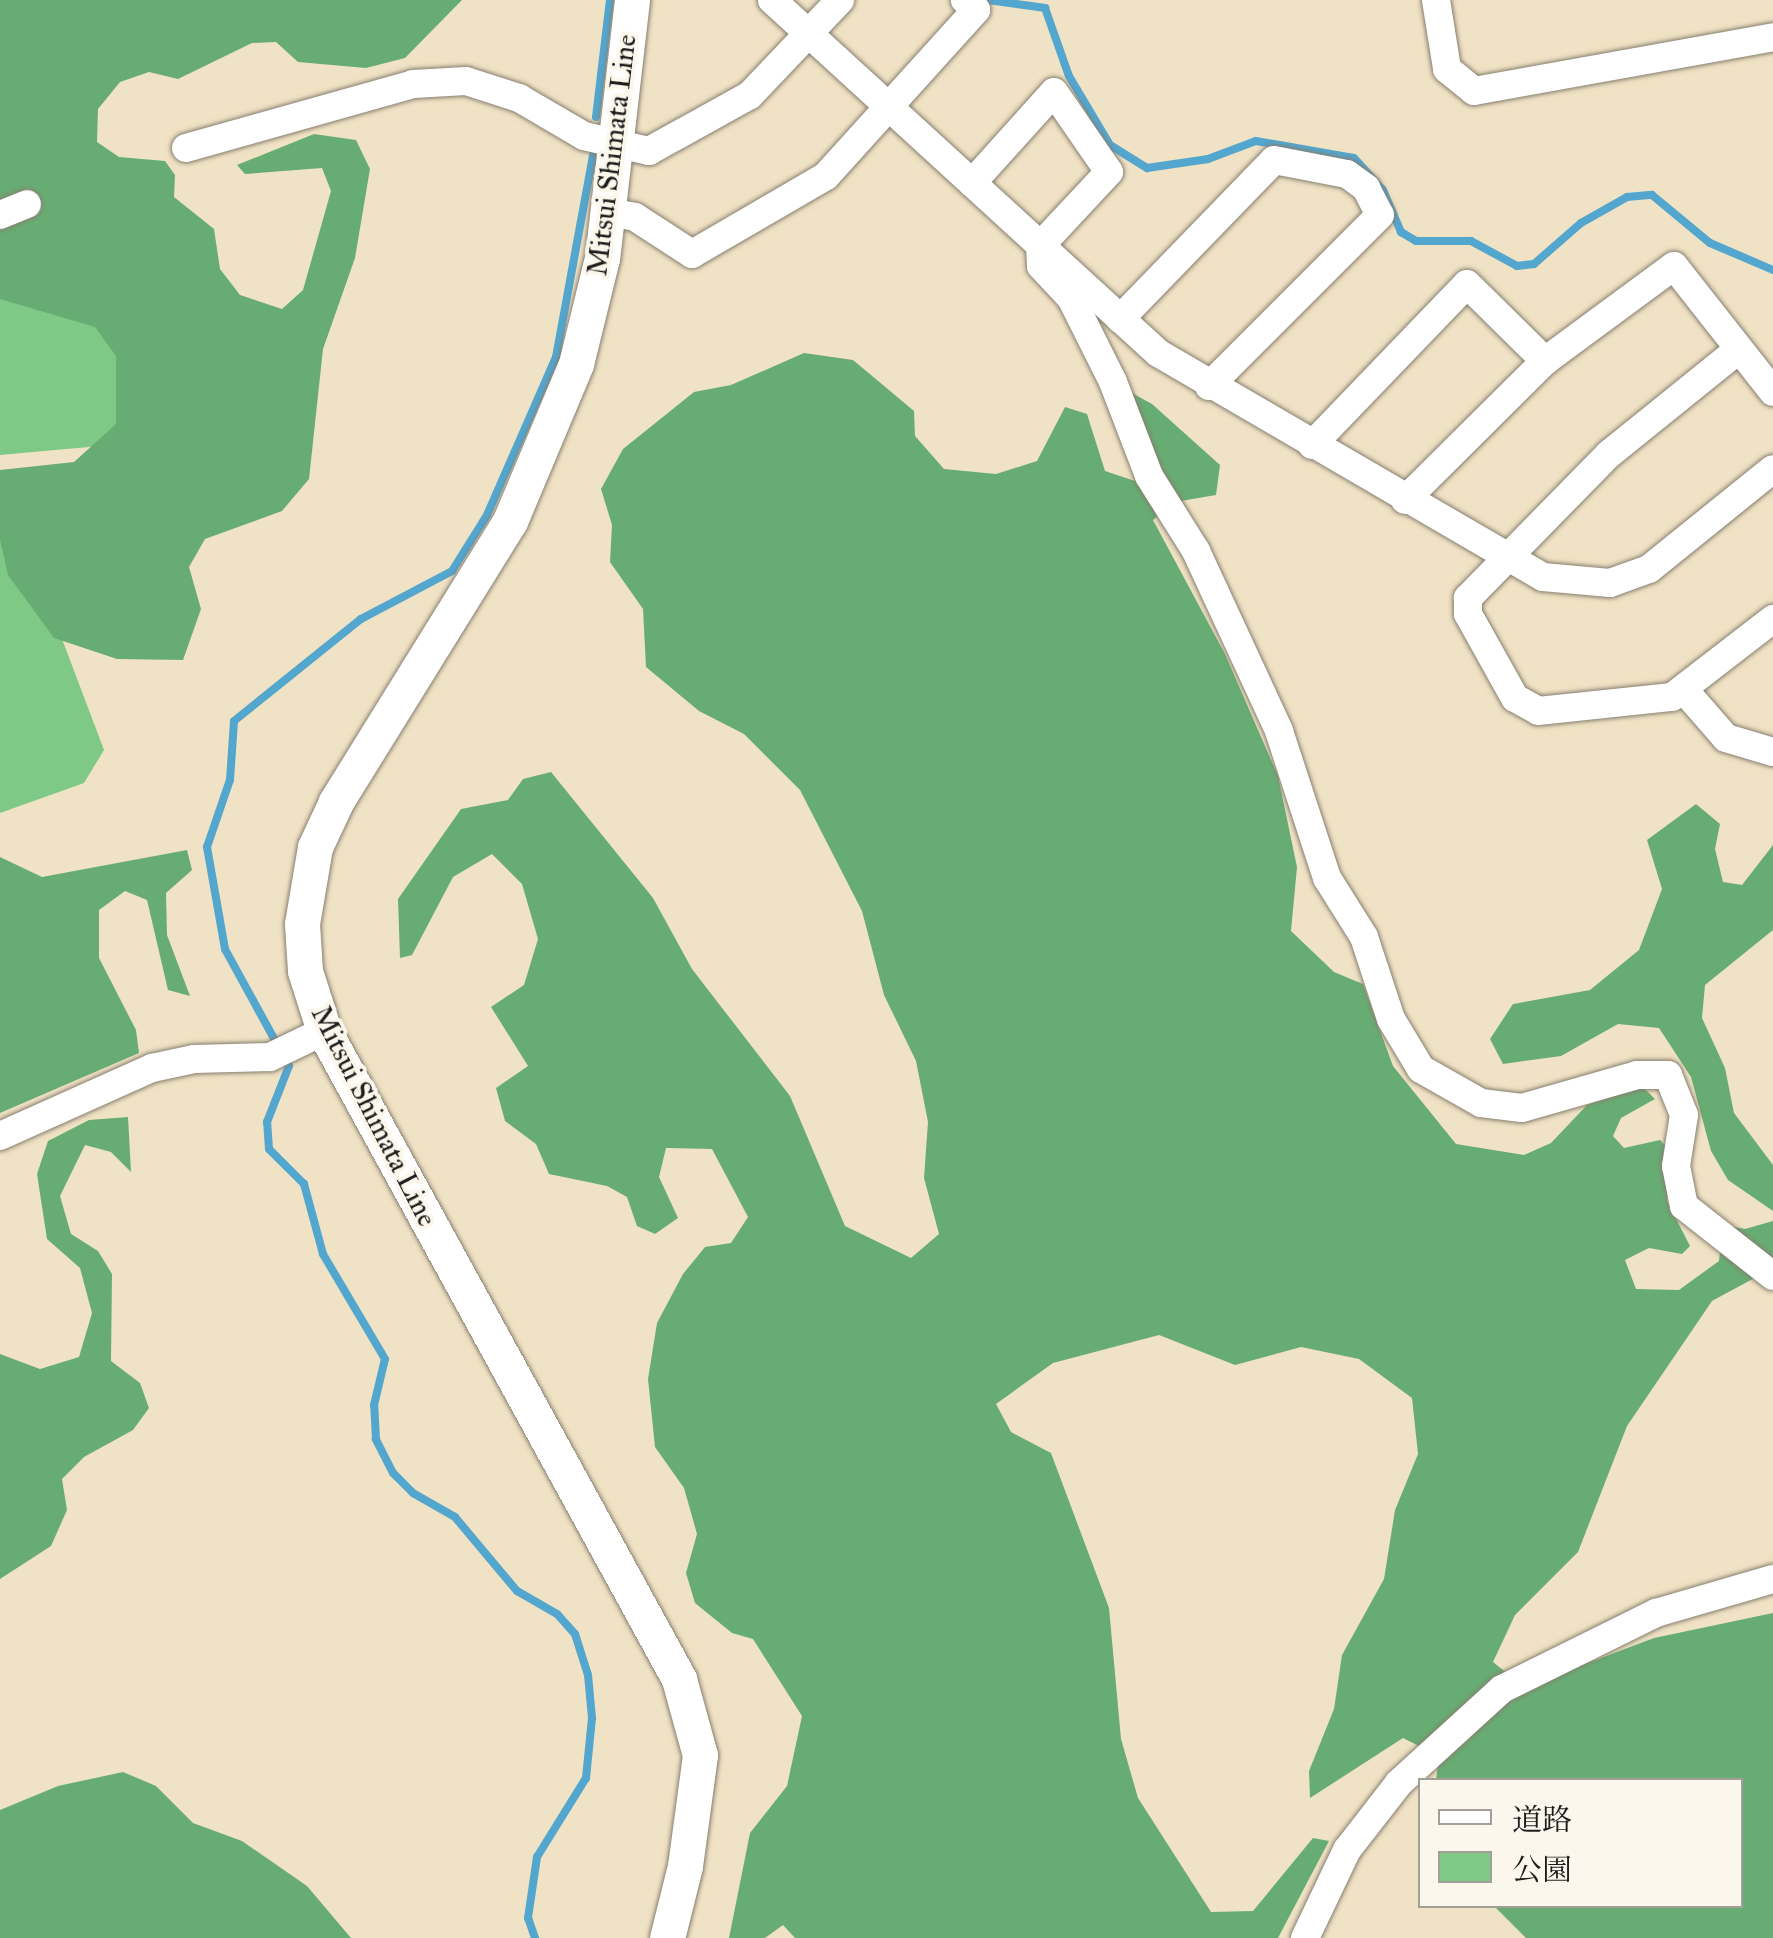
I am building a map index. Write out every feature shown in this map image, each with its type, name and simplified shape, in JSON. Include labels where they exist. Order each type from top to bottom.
[{"type":"main road","name":"Mitsui Shimata Line","points":[[632,0],[608,212],[576,364],[543,453],[510,521],[336,802],[315,848],[302,924],[305,971],[324,1030],[679,1678],[700,1756],[685,1866],[667,1938]]},
{"type":"street","points":[[772,0],[1120,319],[1209,386],[1543,577],[1610,582],[1649,569],[1773,469]]},
{"type":"street","points":[[186,148],[413,84],[466,81],[519,98],[584,136],[617,140],[649,151],[733,104],[840,0]]},
{"type":"street","points":[[608,212],[635,217],[692,254],[826,176],[976,10],[965,0]]},
{"type":"street","points":[[1436,0],[1447,69],[1474,91],[1773,37]]},
{"type":"street","points":[[972,183],[1054,92],[1109,172],[1040,246],[1041,266],[1070,298],[1113,382],[1149,476],[1196,552],[1265,700],[1327,878],[1364,937],[1392,1019],[1421,1070],[1481,1103],[1522,1108],[1636,1074],[1668,1075],[1684,1115],[1676,1191],[1699,1224],[1773,1276]]},
{"type":"street","points":[[1120,319],[1274,160],[1347,174],[1366,188],[1380,216],[1209,386]]},
{"type":"street","points":[[0,215],[27,204]]},
{"type":"street","points":[[1405,500],[1545,361],[1674,266],[1773,392]]},
{"type":"street","points":[[1312,445],[1467,284],[1545,361]]},
{"type":"street","points":[[1738,350],[1609,454],[1468,598],[1468,614],[1516,698],[1538,711],[1628,706],[1685,691],[1773,618]]},
{"type":"street","points":[[1685,691],[1726,738],[1773,752]]},
{"type":"street","points":[[0,1136],[152,1068],[194,1059],[270,1058],[324,1030]]},
{"type":"street","points":[[1305,1938],[1347,1850],[1398,1782],[1502,1689],[1656,1613],[1773,1579]]},
{"type":"green space","points":[[0,0],[462,0],[405,58],[366,68],[298,62],[276,42],[252,43],[178,79],[149,72],[120,82],[98,109],[97,142],[119,157],[165,161],[175,175],[174,197],[214,229],[220,269],[240,295],[282,309],[303,290],[331,191],[322,168],[245,174],[237,165],[314,134],[356,140],[370,169],[355,258],[323,349],[309,479],[282,511],[205,539],[189,567],[201,609],[183,660],[117,659],[54,638],[8,575],[0,540],[0,470],[74,462],[116,424],[116,356],[95,327],[0,299]]},
{"type":"green space","points":[[0,268],[106,279],[155,441],[0,455]]},
{"type":"green space","points":[[804,353],[853,360],[914,411],[915,436],[944,469],[996,474],[1037,461],[1065,407],[1087,414],[1105,471],[1135,481],[1151,451],[1132,393],[1152,404],[1220,465],[1216,495],[1175,502],[1153,520],[1225,654],[1278,776],[1297,867],[1291,931],[1334,972],[1363,984],[1393,1066],[1456,1144],[1524,1155],[1551,1143],[1587,1105],[1642,1086],[1655,1099],[1621,1118],[1613,1136],[1624,1148],[1660,1140],[1668,1148],[1667,1201],[1690,1246],[1682,1254],[1649,1248],[1625,1260],[1636,1289],[1679,1290],[1719,1261],[1723,1225],[1745,1229],[1773,1221],[1773,1268],[1712,1301],[1627,1426],[1578,1552],[1515,1615],[1493,1662],[1524,1687],[1654,1638],[1773,1613],[1773,1938],[1526,1938],[1496,1908],[1743,1908],[1743,1778],[1436,1778],[1439,1756],[1403,1738],[1310,1798],[1309,1771],[1334,1709],[1342,1655],[1384,1579],[1395,1510],[1418,1454],[1412,1398],[1359,1359],[1301,1347],[1235,1365],[1159,1335],[1053,1363],[996,1404],[1011,1432],[1051,1453],[1109,1608],[1121,1739],[1138,1798],[1211,1912],[1253,1911],[1313,1838],[1329,1841],[1278,1938],[795,1938],[783,1925],[765,1938],[729,1938],[750,1833],[787,1786],[802,1716],[753,1639],[732,1633],[695,1603],[686,1573],[697,1534],[684,1488],[655,1447],[648,1379],[657,1323],[683,1274],[705,1247],[731,1243],[748,1217],[712,1149],[666,1148],[659,1177],[678,1218],[655,1234],[637,1226],[627,1197],[607,1186],[549,1174],[536,1144],[505,1121],[496,1088],[528,1066],[491,1007],[524,985],[538,939],[522,884],[492,854],[453,877],[412,955],[400,958],[398,899],[461,809],[508,800],[523,779],[551,772],[653,898],[692,969],[790,1096],[845,1226],[911,1258],[939,1234],[924,1178],[928,1122],[916,1061],[884,995],[862,911],[800,790],[744,734],[699,711],[646,667],[643,609],[610,562],[612,525],[601,489],[623,449],[694,392],[731,385]]},
{"type":"green space","points":[[0,475],[104,750],[84,783],[0,813]]},
{"type":"green space","points":[[1696,804],[1720,824],[1715,849],[1723,882],[1742,885],[1773,845],[1773,930],[1705,985],[1702,1018],[1725,1068],[1734,1113],[1773,1165],[1773,1211],[1728,1180],[1711,1151],[1691,1077],[1659,1028],[1618,1024],[1561,1056],[1503,1064],[1490,1039],[1513,1004],[1590,990],[1639,950],[1662,889],[1647,840]]},
{"type":"green space","points":[[187,850],[192,870],[166,893],[167,935],[190,996],[168,990],[147,900],[125,891],[99,910],[99,958],[136,1030],[139,1053],[0,1113],[0,857],[42,877]]},
{"type":"green space","points":[[128,1117],[131,1172],[111,1152],[85,1145],[60,1196],[71,1234],[98,1251],[112,1274],[111,1361],[140,1383],[149,1408],[133,1430],[84,1457],[62,1479],[67,1510],[51,1546],[0,1579],[0,1354],[40,1369],[79,1357],[92,1313],[80,1268],[47,1239],[37,1174],[48,1141],[89,1120]]},
{"type":"green space","points":[[123,1772],[156,1786],[193,1823],[242,1841],[307,1886],[351,1938],[0,1938],[0,1810],[58,1786]]},
{"type":"waterway","points":[[596,117],[610,0]]},
{"type":"waterway","points":[[988,0],[1045,8],[1069,76],[1110,145],[1147,168],[1208,159],[1256,141],[1354,158],[1383,190],[1401,232],[1416,241],[1471,241],[1517,266],[1534,264],[1581,223],[1627,197],[1652,195],[1710,243],[1773,270]]},
{"type":"waterway","points":[[535,1938],[528,1918],[537,1857],[586,1778],[592,1718],[588,1675],[575,1634],[557,1614],[517,1591],[455,1517],[413,1493],[393,1473],[376,1439],[374,1405],[385,1359],[323,1254],[304,1184],[269,1149],[267,1122],[289,1066],[225,949],[207,847],[230,780],[234,721],[361,619],[452,571],[487,515],[556,357],[593,155]]}]
